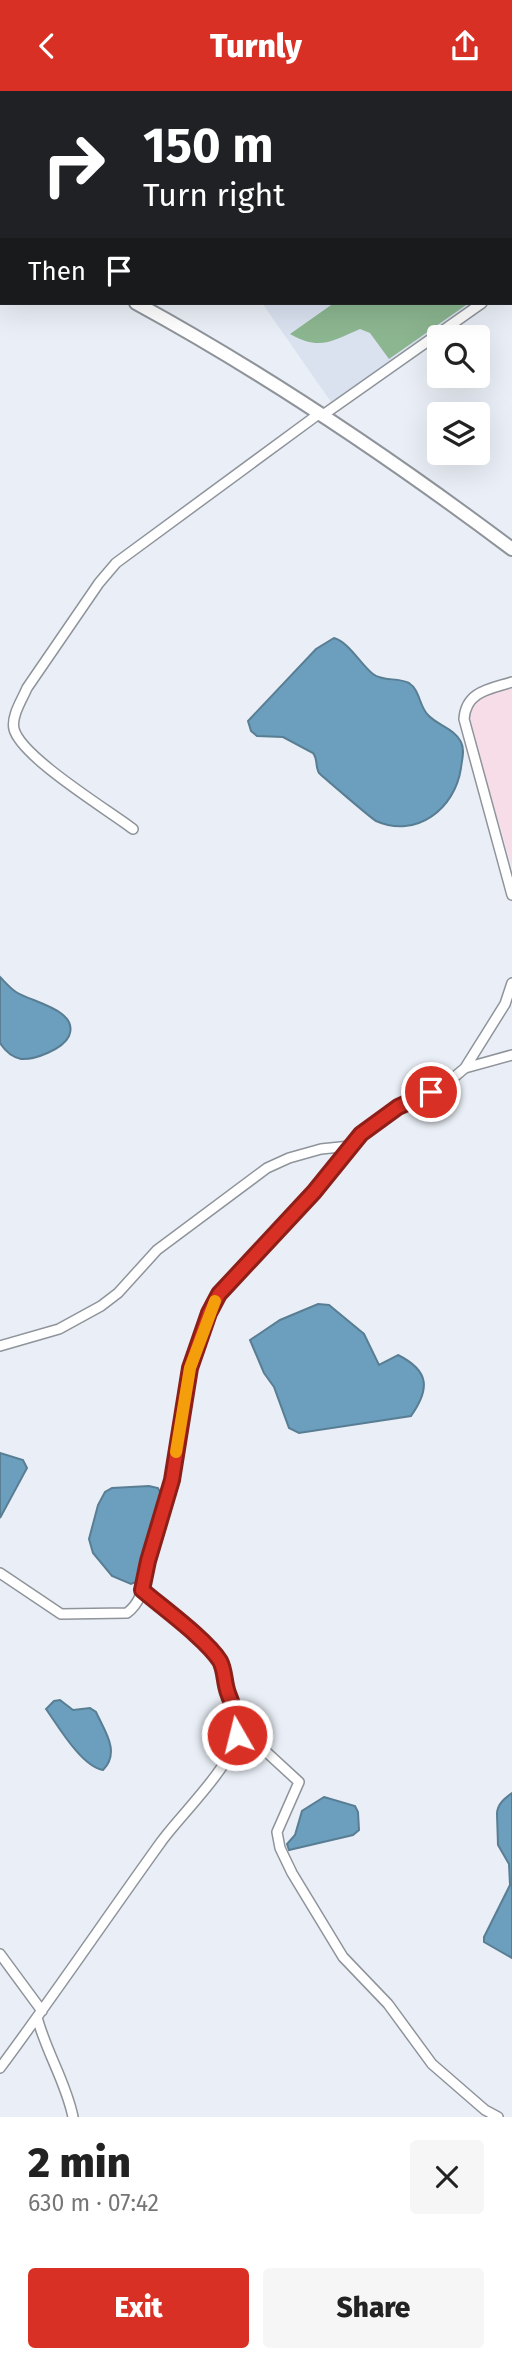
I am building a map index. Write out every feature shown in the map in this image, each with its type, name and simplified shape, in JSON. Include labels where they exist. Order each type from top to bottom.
[{"type":"highway","points":[[140,305],[243,364],[321,414],[511,547]]},
{"type":"street","points":[[133,829],[32,755],[15,732],[15,719],[27,688],[99,583],[116,563],[321,414],[479,305]]},
{"type":"street","points":[[512,682],[476,694],[467,705],[464,719],[512,895]]},
{"type":"street","points":[[0,1573],[61,1613],[127,1612],[135,1606],[142,1590],[172,1480],[190,1368],[209,1313],[226,1285],[314,1192],[350,1146],[386,1115],[446,1084],[465,1068],[505,1004],[512,983]]},
{"type":"street","points":[[465,1068],[512,1055]]},
{"type":"street","points":[[0,1346],[59,1329],[101,1306],[118,1293],[157,1250],[267,1168],[310,1152],[350,1146]]},
{"type":"street","points":[[142,1590],[192,1632],[218,1659],[238,1726],[299,1782],[278,1829],[278,1838],[292,1873],[339,1952],[388,2004],[432,2064],[485,2110],[498,2117]]},
{"type":"street","points":[[0,2068],[162,1840],[205,1790],[232,1749],[238,1726]]},
{"type":"street","points":[[0,1954],[40,2014],[43,2039],[67,2092],[73,2117]]},
{"type":"shaded area","points":[[263,305],[471,305],[442,325],[427,325],[427,336],[331,402]]},
{"type":"shaded area","points":[[512,688],[512,867],[466,714],[475,699]]},
{"type":"green space","points":[[331,305],[466,305],[438,325],[427,325],[427,332],[389,359],[370,333],[360,329],[326,342],[300,339],[290,334]]},
{"type":"water","points":[[334,638],[345,644],[368,670],[377,676],[400,680],[413,686],[428,715],[455,734],[461,742],[461,768],[451,796],[442,808],[419,823],[391,826],[376,821],[319,773],[313,753],[283,737],[257,736],[251,731],[248,721],[316,649]]},
{"type":"water","points":[[0,977],[16,992],[61,1013],[70,1027],[66,1041],[48,1053],[27,1059],[17,1058],[6,1051],[0,1043]]},
{"type":"water","points":[[318,1304],[329,1305],[364,1334],[379,1365],[398,1355],[416,1367],[424,1381],[424,1389],[411,1416],[299,1433],[289,1428],[274,1387],[264,1373],[250,1340],[280,1320]]},
{"type":"water","points":[[0,1453],[23,1460],[27,1468],[0,1518]]},
{"type":"water","points":[[112,1488],[158,1488],[162,1496],[140,1575],[136,1582],[131,1584],[112,1576],[93,1553],[89,1539],[98,1505],[105,1492]]},
{"type":"water","points":[[60,1700],[73,1710],[90,1708],[96,1712],[111,1748],[111,1756],[103,1770],[87,1762],[79,1754],[46,1709],[54,1701]]},
{"type":"water","points":[[512,1793],[512,1958],[484,1942],[484,1937],[510,1885],[509,1864],[498,1845],[497,1810]]},
{"type":"water","points":[[324,1797],[355,1806],[359,1830],[353,1835],[289,1850],[287,1844],[295,1835],[302,1811]]},
{"type":"slow traffic","points":[[176,1452],[190,1368],[215,1301]]},
{"type":"route","points":[[237,1735],[235,1710],[218,1659],[192,1632],[142,1590],[172,1480],[190,1368],[209,1313],[226,1285],[314,1192],[361,1134],[398,1107],[431,1092]]}]
